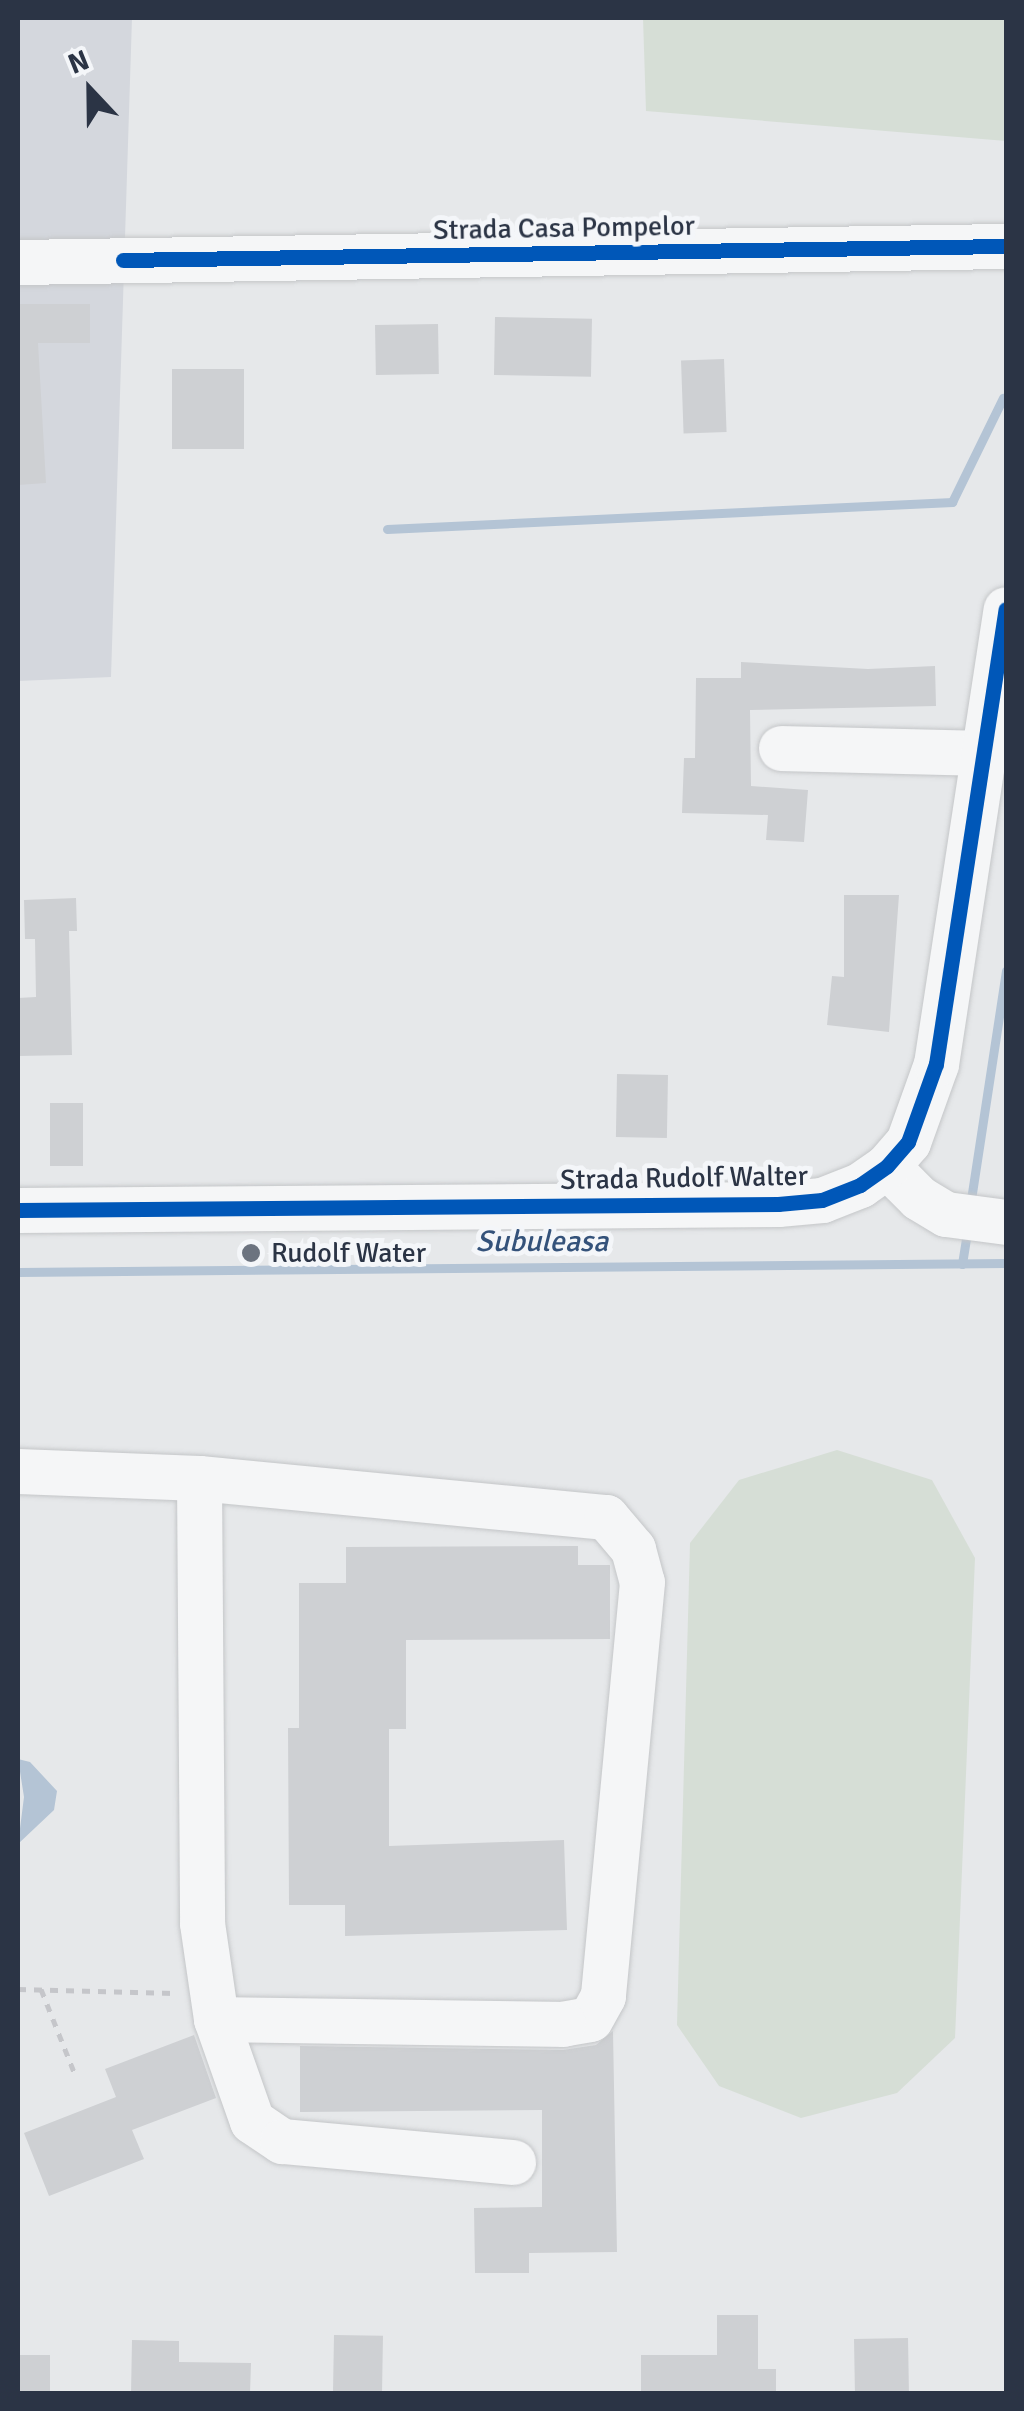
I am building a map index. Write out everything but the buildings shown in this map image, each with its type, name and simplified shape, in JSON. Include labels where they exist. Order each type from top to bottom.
[{"type":"street","name":"Strada Casa Pompelor","points":[[18,262],[1006,246]]},
{"type":"street","name":"Strada Rudolf Walter","points":[[18,1210],[778,1204],[822,1200],[860,1185],[887,1166],[908,1142],[936,1064],[1006,609]]},
{"type":"street","points":[[781,748],[984,753]]},
{"type":"street","points":[[887,1166],[919,1198],[946,1214],[980,1222],[1006,1222]]},
{"type":"street","points":[[18,1471],[198,1478],[606,1517],[633,1549],[642,1582],[603,1996],[590,2019],[563,2024],[214,2006]]},
{"type":"street","points":[[198,1478],[202,1924],[214,2006],[252,2121],[282,2141],[513,2162]]},
{"type":"path","points":[[18,1989],[214,2006]]},
{"type":"path","points":[[42,1990],[74,2072]]},
{"type":"shaded area","points":[[18,18],[132,18],[111,677],[18,681]]},
{"type":"shaded area","points":[[643,18],[1006,18],[1006,141],[646,111]]},
{"type":"shaded area","points":[[837,1450],[932,1480],[975,1558],[955,2038],[897,2093],[801,2118],[719,2086],[677,2025],[690,1543],[739,1480]]},
{"type":"water","points":[[18,1759],[30,1762],[57,1791],[54,1810],[18,1844],[24,1797]]},
{"type":"waterway","points":[[387,529],[952,502],[1003,398]]},
{"type":"waterway","points":[[970,1206],[1006,971]]},
{"type":"waterway","points":[[962,1264],[967,1231]]},
{"type":"waterway","name":"Subuleasa","points":[[18,1272],[1006,1263]]},
{"type":"cycle path","points":[[123,260],[1006,246]]},
{"type":"cycle path","points":[[18,1210],[778,1204],[822,1200],[860,1185],[887,1166],[908,1142],[936,1064],[1006,609]]},
{"type":"place","name":"Rudolf Water","points":[[251,1253]]}]
